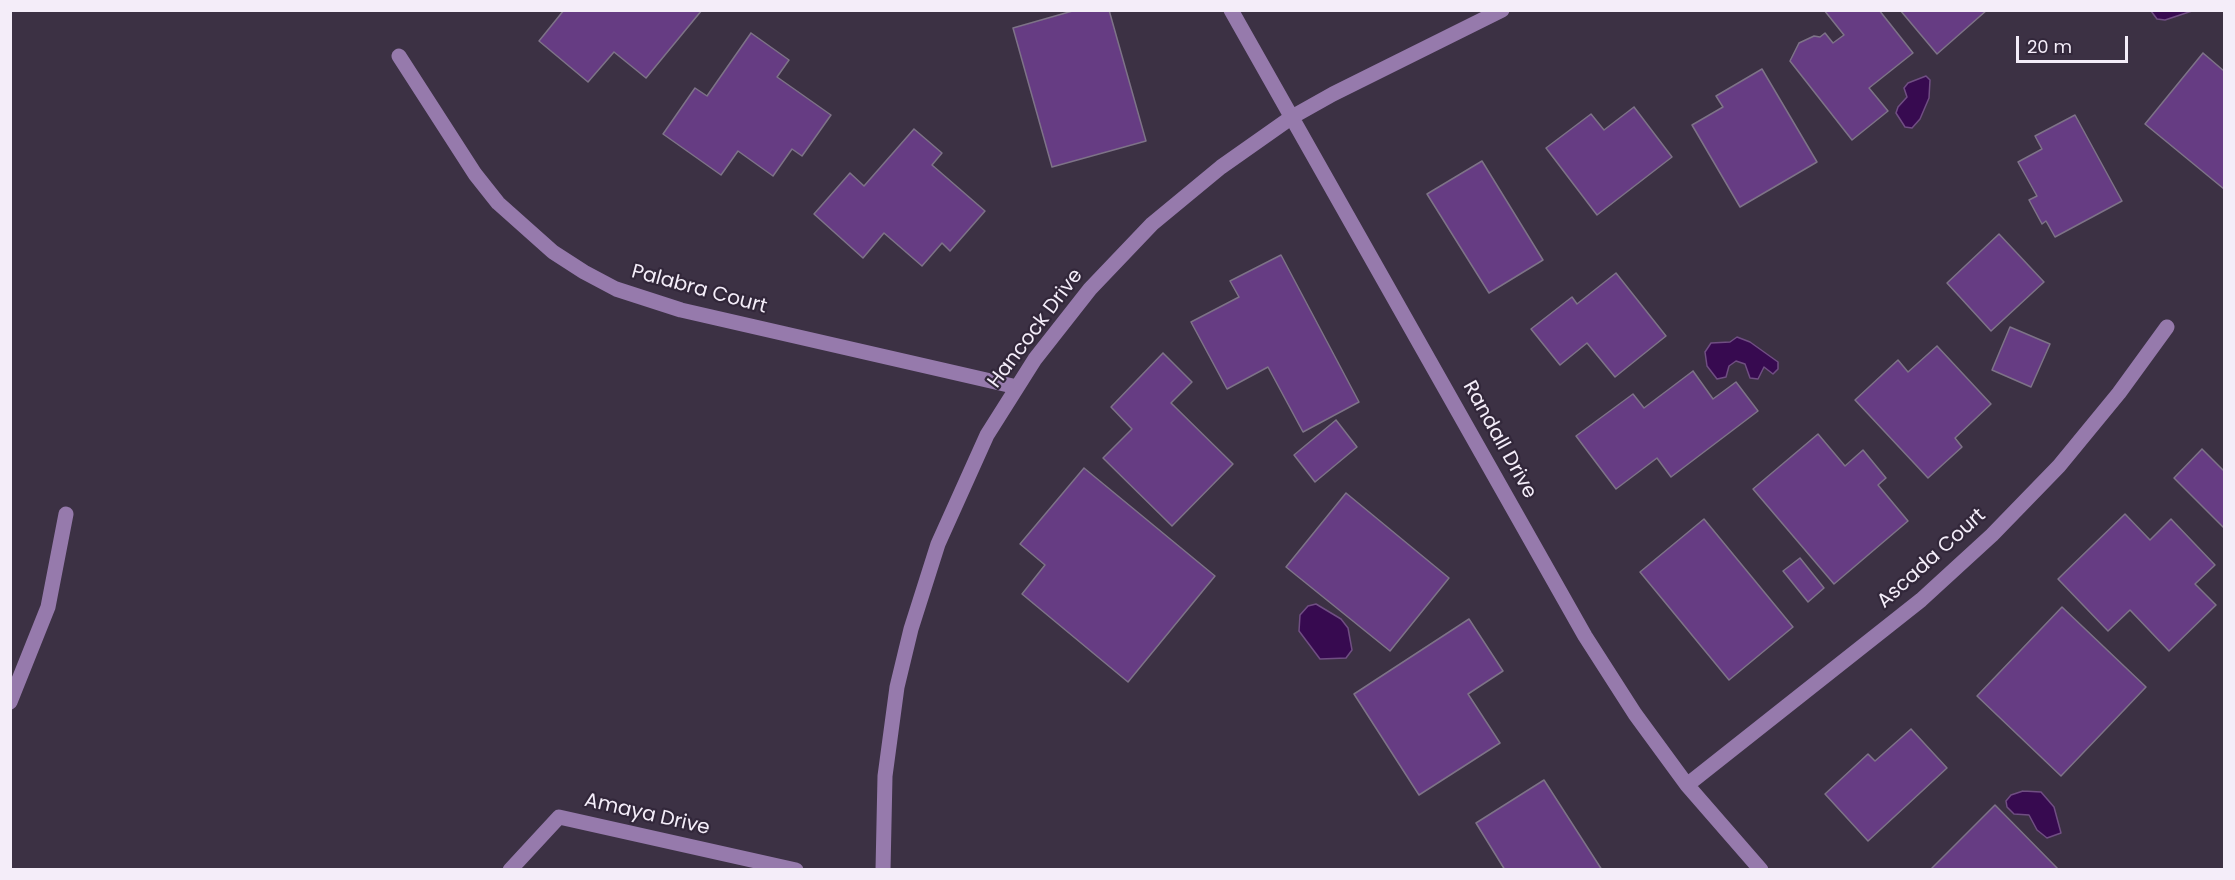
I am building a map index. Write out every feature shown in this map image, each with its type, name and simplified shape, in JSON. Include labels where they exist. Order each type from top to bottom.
[{"type":"street","name":"Randall Drive","points":[[1231,10],[1585,636],[1635,714],[1687,785],[1761,870]]},
{"type":"street","name":"Hancock Drive","points":[[883,870],[885,776],[897,687],[911,629],[938,544],[987,435],[1035,360],[1090,289],[1152,224],[1221,167],[1292,117],[1502,10]]},
{"type":"street","name":"Palabra Court","points":[[399,56],[475,174],[498,203],[553,252],[584,272],[616,289],[681,310],[1017,387]]},
{"type":"street","name":"Ascada Court","points":[[1687,785],[1921,600],[1992,535],[2059,466],[2119,393],[2167,327]]},
{"type":"street","points":[[10,702],[48,607],[66,514]]},
{"type":"street","name":"Amaya Drive","points":[[510,870],[559,817],[796,870]]},
{"type":"shaded area","points":[[2151,11],[2192,11],[2165,20],[2157,19]]},
{"type":"shaded area","points":[[1926,76],[1930,80],[1929,98],[1920,119],[1912,128],[1905,127],[1896,113],[1907,97],[1904,88],[1908,83]]},
{"type":"shaded area","points":[[1737,337],[1750,342],[1778,362],[1778,369],[1773,374],[1764,367],[1758,379],[1750,378],[1745,364],[1736,361],[1729,366],[1726,377],[1717,379],[1707,366],[1705,352],[1711,343],[1730,342]]},
{"type":"shaded area","points":[[1316,604],[1341,619],[1348,628],[1352,650],[1346,658],[1320,659],[1299,631],[1300,615],[1308,606]]},
{"type":"shaded area","points":[[2023,791],[2041,792],[2054,807],[2061,833],[2047,838],[2037,830],[2029,815],[2014,814],[2007,807],[2006,801],[2011,795]]},
{"type":"building","points":[[564,10],[702,10],[646,78],[614,52],[588,82],[539,41]]},
{"type":"building","points":[[1076,10],[1109,10],[1146,141],[1052,167],[1013,28]]},
{"type":"building","points":[[1824,10],[1879,10],[1913,53],[1869,88],[1888,111],[1852,140],[1790,61],[1799,43],[1814,36],[1820,37],[1825,33],[1833,43],[1844,35]]},
{"type":"building","points":[[1900,10],[1987,10],[1937,54]]},
{"type":"building","points":[[751,33],[789,60],[777,77],[831,115],[802,156],[792,149],[773,176],[738,151],[721,175],[663,134],[695,88],[707,96]]},
{"type":"building","points":[[2203,53],[2224,71],[2224,189],[2145,124]]},
{"type":"building","points":[[1762,69],[1817,162],[1740,207],[1692,125],[1723,107],[1716,96]]},
{"type":"building","points":[[1634,107],[1672,157],[1597,215],[1546,148],[1591,114],[1604,130]]},
{"type":"building","points":[[2075,115],[2122,201],[2055,237],[2046,221],[2042,224],[2029,200],[2037,196],[2018,162],[2042,149],[2035,136]]},
{"type":"building","points":[[914,129],[942,153],[932,165],[985,211],[950,251],[942,243],[922,266],[884,233],[863,258],[814,214],[850,173],[864,186]]},
{"type":"building","points":[[1482,161],[1543,260],[1489,293],[1427,194]]},
{"type":"building","points":[[1999,234],[2044,282],[1991,331],[1947,283]]},
{"type":"building","points":[[1281,255],[1359,402],[1303,432],[1268,367],[1227,389],[1191,322],[1239,297],[1230,281]]},
{"type":"building","points":[[1616,273],[1666,336],[1615,377],[1587,343],[1560,365],[1531,329],[1572,297],[1577,304]]},
{"type":"building","points":[[2010,327],[2050,344],[2031,387],[1992,370]]},
{"type":"building","points":[[1937,346],[1991,404],[1955,438],[1962,447],[1928,478],[1855,400],[1898,360],[1908,372]]},
{"type":"building","points":[[1163,353],[1192,382],[1171,403],[1233,464],[1172,526],[1103,458],[1132,429],[1111,407]]},
{"type":"building","points":[[1693,371],[1713,399],[1736,382],[1758,411],[1671,477],[1657,458],[1616,489],[1576,436],[1633,394],[1644,408]]},
{"type":"building","points":[[1336,420],[1357,447],[1315,482],[1294,455]]},
{"type":"building","points":[[1818,434],[1845,466],[1863,450],[1886,478],[1878,485],[1908,521],[1834,584],[1753,489]]},
{"type":"building","points":[[2202,449],[2224,471],[2224,528],[2174,478]]},
{"type":"building","points":[[1084,468],[1215,576],[1128,682],[1022,594],[1045,565],[1020,544]]},
{"type":"building","points":[[1346,493],[1449,578],[1390,651],[1286,567]]},
{"type":"building","points":[[2125,514],[2150,540],[2171,519],[2215,565],[2195,584],[2216,605],[2169,651],[2130,610],[2108,631],[2058,579]]},
{"type":"building","points":[[1704,519],[1793,627],[1729,680],[1640,572]]},
{"type":"building","points":[[1800,558],[1824,588],[1808,602],[1783,571]]},
{"type":"building","points":[[2062,607],[2146,687],[2061,776],[1977,696]]},
{"type":"building","points":[[1469,619],[1503,671],[1468,694],[1500,743],[1419,795],[1354,694]]},
{"type":"building","points":[[1911,729],[1947,768],[1868,841],[1825,794],[1868,754],[1875,761]]},
{"type":"building","points":[[1544,780],[1602,870],[1505,870],[1476,823]]},
{"type":"building","points":[[1995,805],[2058,869],[1930,870]]}]
